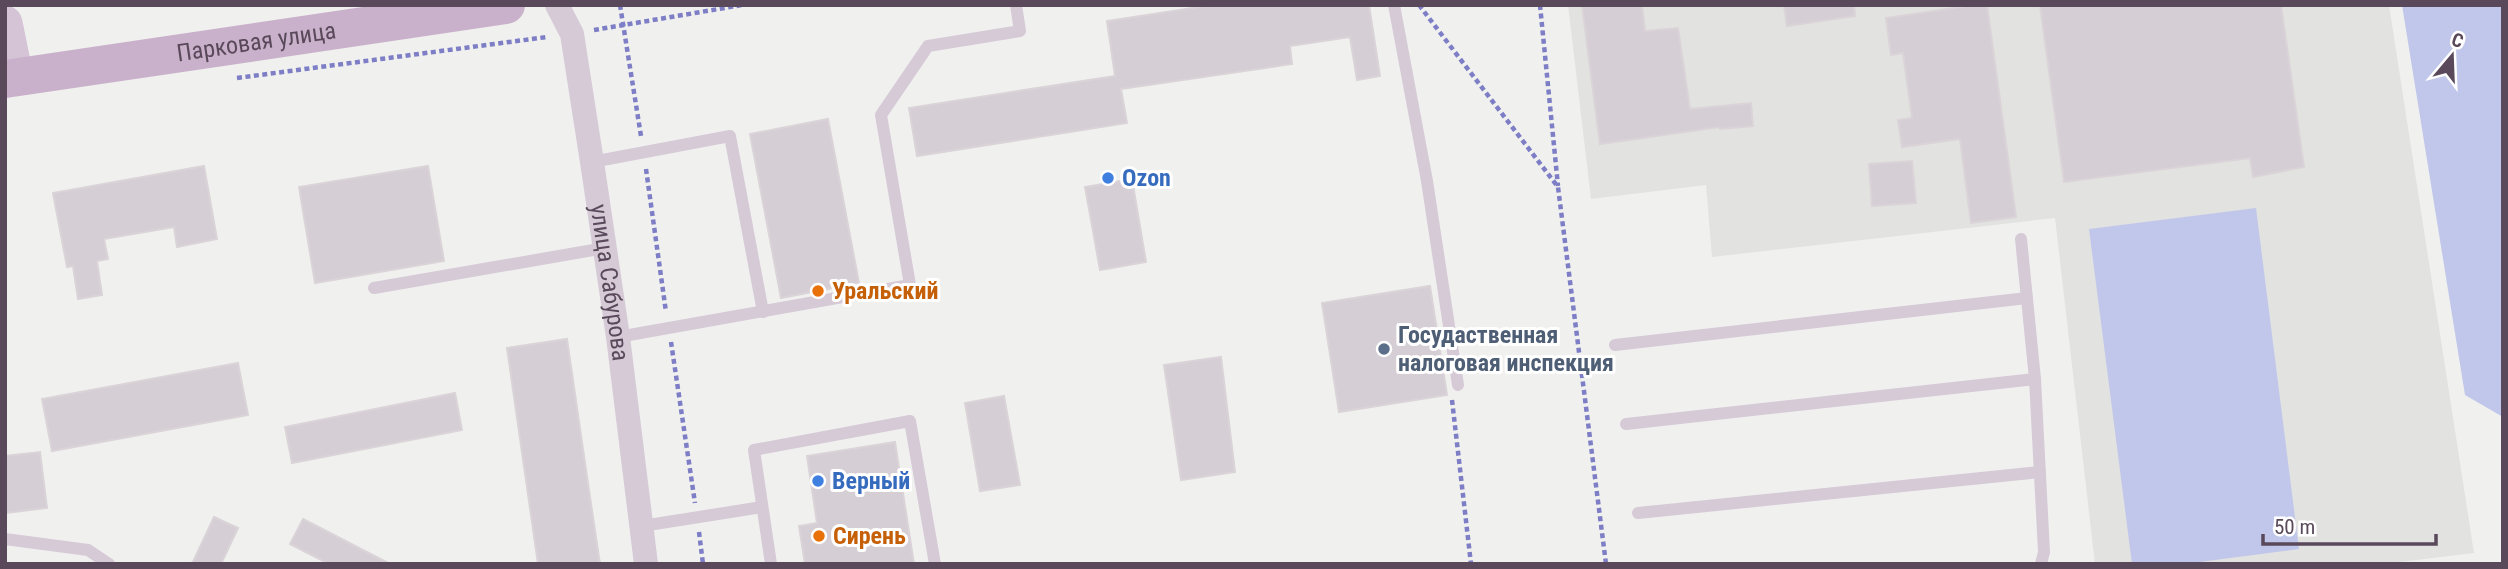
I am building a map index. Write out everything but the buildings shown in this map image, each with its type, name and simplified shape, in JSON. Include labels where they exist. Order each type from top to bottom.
[{"type":"main road","name":"Парковая улица","points":[[10,78],[506,5]]},
{"type":"street","name":"улица Сабурова","points":[[557,5],[572,34],[606,248],[646,564]]},
{"type":"street","points":[[5,23],[10,78]]},
{"type":"lane","points":[[618,337],[910,285],[881,115],[928,47],[1020,32],[1016,5]]},
{"type":"lane","points":[[1394,5],[1427,181],[1458,385]]},
{"type":"lane","points":[[592,162],[730,136],[763,312]]},
{"type":"lane","points":[[2021,239],[2035,379],[2044,552],[2041,564]]},
{"type":"lane","points":[[374,288],[606,248]]},
{"type":"lane","points":[[1615,345],[2027,298]]},
{"type":"lane","points":[[1626,424],[2035,379]]},
{"type":"lane","points":[[771,564],[754,450],[910,421],[935,564]]},
{"type":"lane","points":[[1638,513],[2040,472]]},
{"type":"lane","points":[[642,526],[762,507]]},
{"type":"lane","points":[[5,539],[89,550],[109,564]]},
{"type":"path","points":[[620,5],[703,564]]},
{"type":"path","points":[[226,80],[572,34],[742,5]]},
{"type":"path","points":[[1419,5],[1558,187]]},
{"type":"path","points":[[1540,5],[1558,187],[1606,564]]},
{"type":"shaded area","points":[[1568,5],[2389,5],[2474,553],[2383,564],[2095,564],[2055,218],[1712,257],[1706,185],[1591,199]]},
{"type":"shaded area","points":[[2402,5],[2503,5],[2503,417],[2465,395]]},
{"type":"shaded area","points":[[2256,208],[2299,549],[2184,564],[2132,564],[2089,229]]},
{"type":"place","name":"Ozon","points":[[1108,178]]},
{"type":"place","name":"Уральский","points":[[818,291]]},
{"type":"place","name":"Госудаственная налоговая инспекция","points":[[1384,349]]},
{"type":"place","name":"Верный","points":[[818,481]]},
{"type":"place","name":"Сирень","points":[[819,536]]}]
